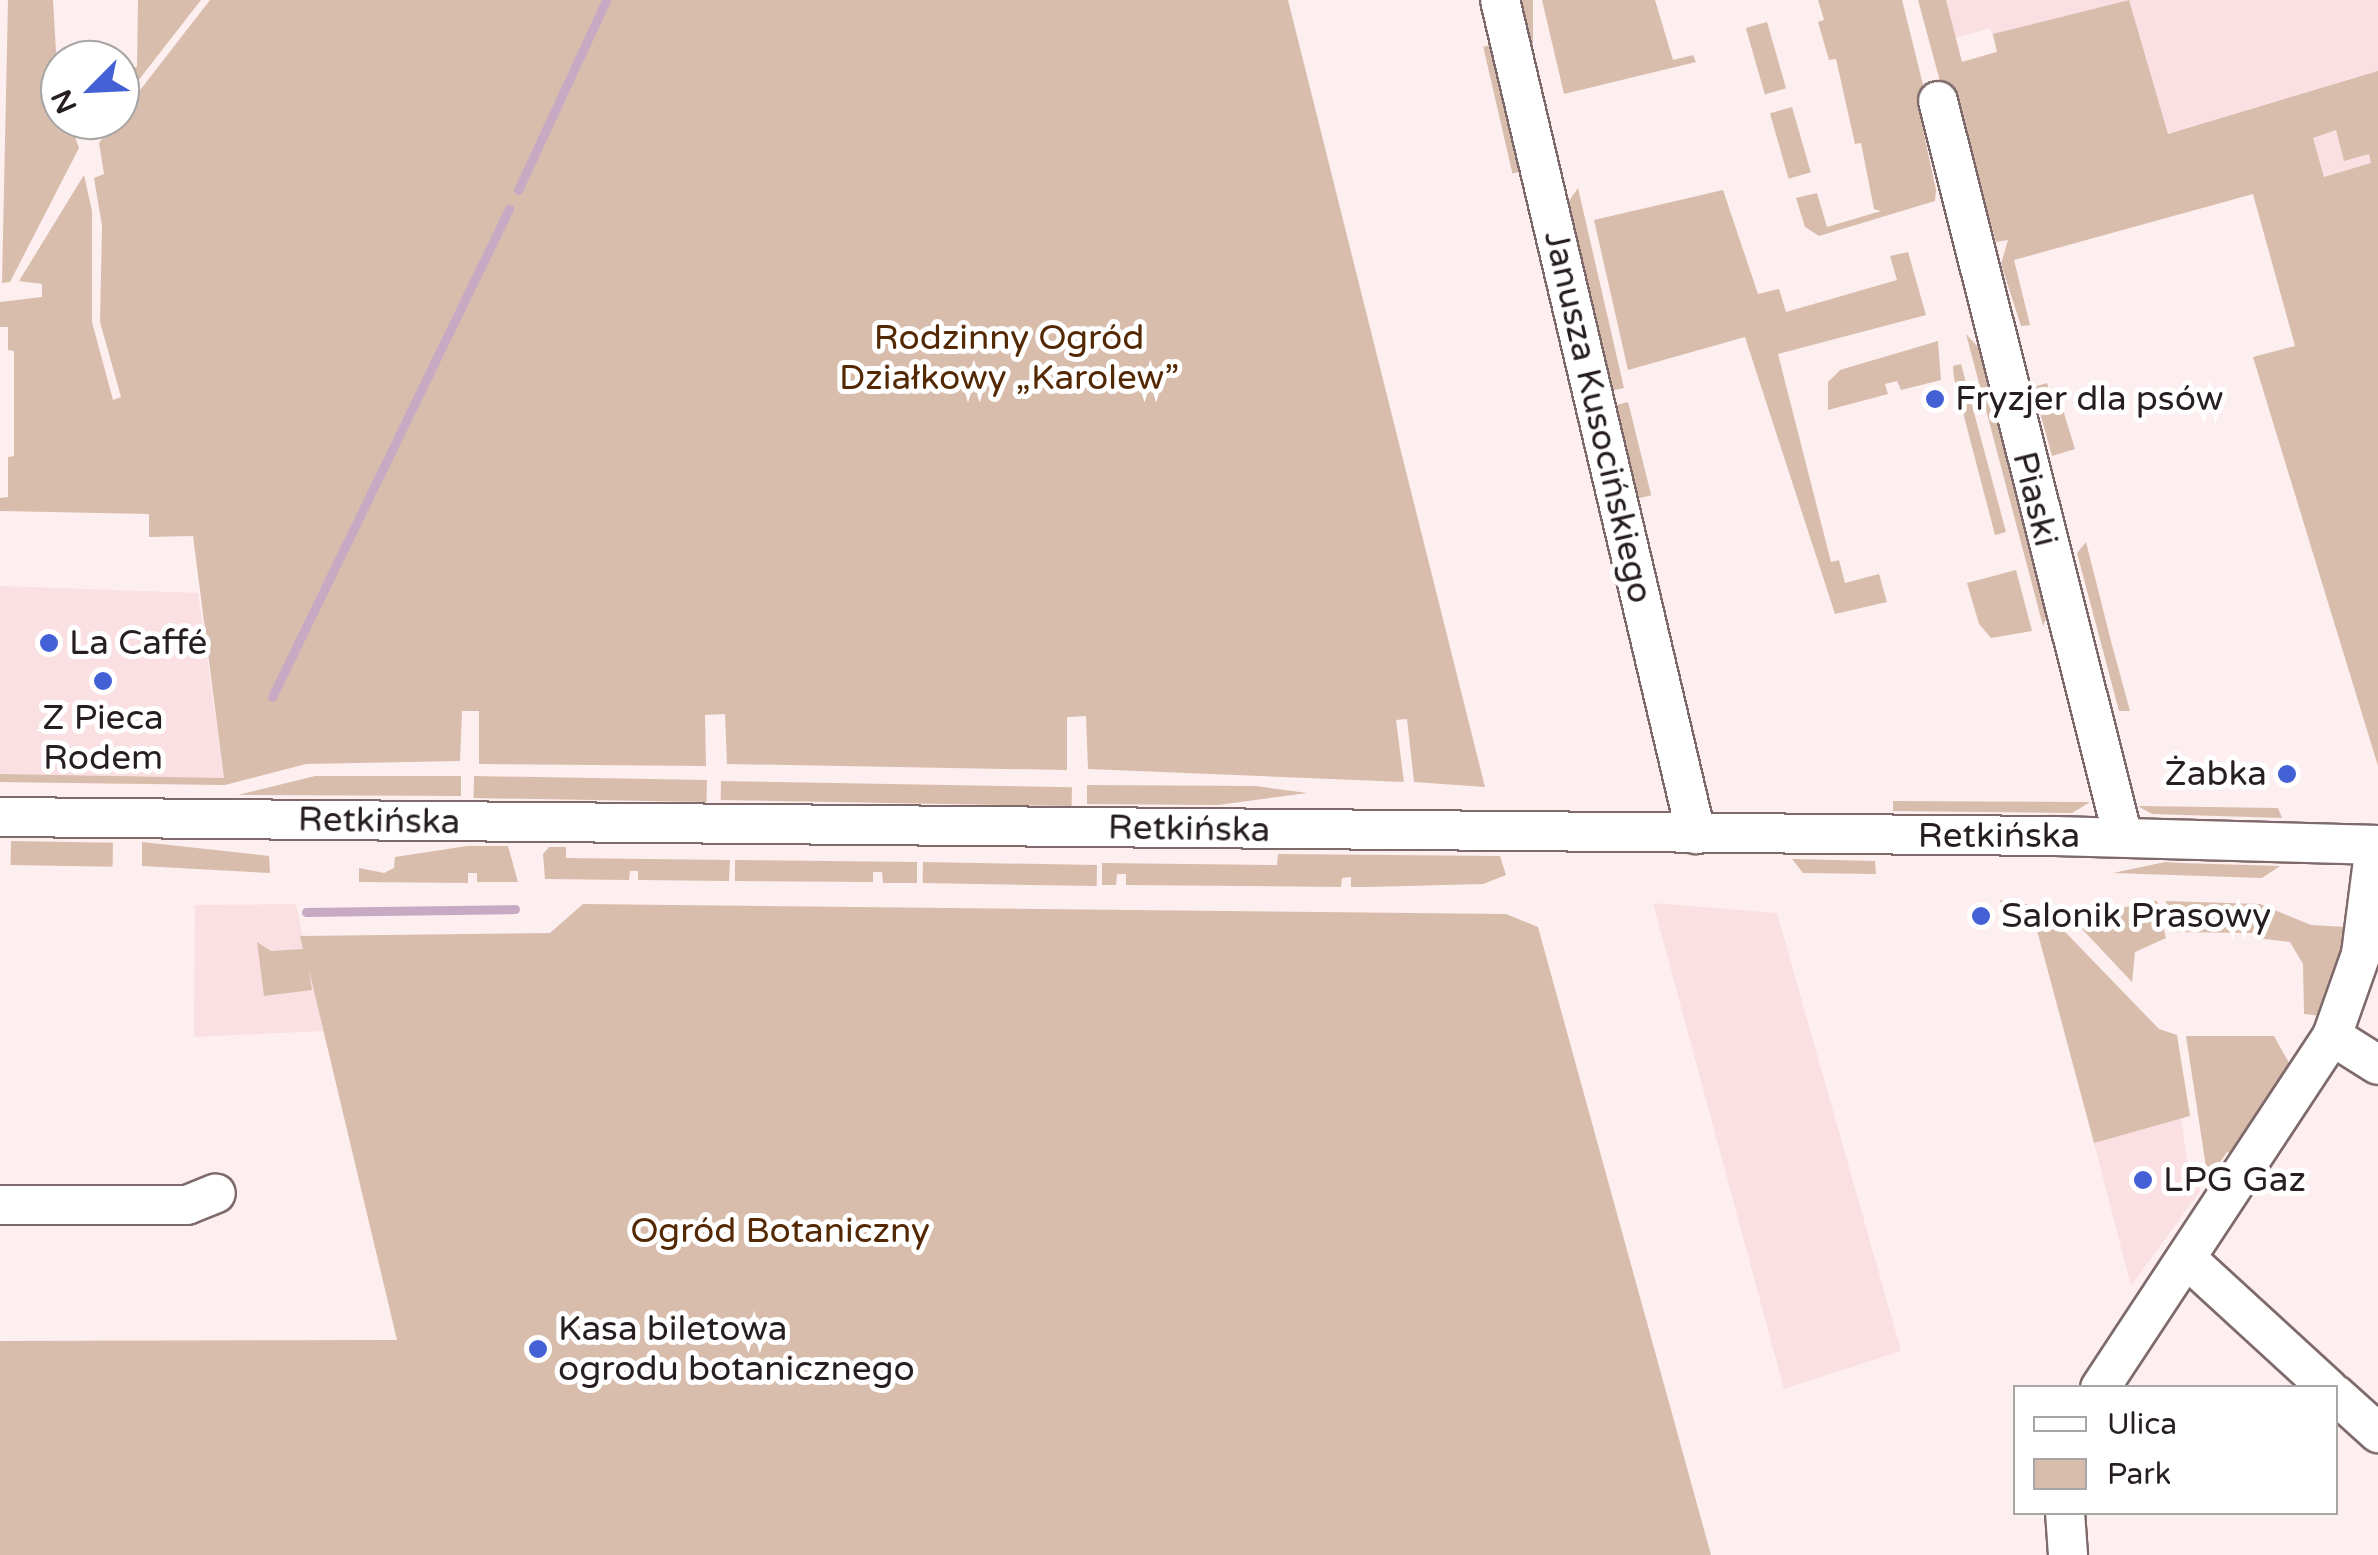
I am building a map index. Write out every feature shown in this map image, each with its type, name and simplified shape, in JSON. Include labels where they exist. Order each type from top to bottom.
[{"type":"street","name":"Janusza Kusocińskiego","points":[[1500,0],[1696,834]]},
{"type":"street","name":"Piaski","points":[[1938,101],[2123,837]]},
{"type":"street","name":"Retkińska","points":[[0,817],[2123,837],[2376,845]]},
{"type":"street","points":[[2102,1385],[2332,1036],[2361,954],[2376,845]]},
{"type":"street","points":[[2332,1036],[2378,1065]]},
{"type":"street","points":[[0,1205],[187,1205],[216,1192]]},
{"type":"street","points":[[2186,1258],[2325,1385]]},
{"type":"street","points":[[2338,1397],[2378,1433]]},
{"type":"street","points":[[2065,1515],[2068,1555]]},
{"type":"shaded area","points":[[1946,0],[2378,0],[2378,325],[2296,346],[2253,194],[2013,260],[1962,62],[1997,51],[1990,28],[1955,38]]},
{"type":"shaded area","points":[[0,586],[198,593],[225,785],[0,782]]},
{"type":"shaded area","points":[[1653,903],[1777,913],[1901,1351],[1784,1389]]},
{"type":"shaded area","points":[[296,904],[323,1031],[194,1037],[195,905]]},
{"type":"shaded area","points":[[2181,1118],[2189,1174],[2198,1174],[2200,1191],[2131,1286],[2094,1143]]},
{"type":"green space","points":[[8,0],[53,0],[55,40],[40,40],[40,140],[76,140],[79,148],[10,282],[2,283]]},
{"type":"green space","points":[[138,0],[201,0],[140,78]]},
{"type":"green space","name":"Rodzinny Ogród Działkowy „Karolew”","points":[[210,0],[1288,0],[1485,787],[1414,782],[1407,719],[1396,720],[1404,782],[1088,769],[1086,716],[1067,717],[1067,770],[727,764],[725,714],[705,715],[706,766],[479,764],[479,711],[462,711],[460,761],[306,764],[225,785],[0,782],[0,774],[224,778],[193,536],[149,537],[149,514],[0,511],[0,498],[8,497],[8,457],[14,456],[14,351],[8,350],[8,327],[0,327],[0,302],[42,297],[42,284],[19,281],[84,175],[92,211],[92,322],[113,400],[121,397],[100,322],[102,226],[94,178],[104,174],[101,140],[140,140],[140,90]]},
{"type":"green space","points":[[1516,0],[1533,0],[1533,100],[1516,100]]},
{"type":"green space","points":[[1542,0],[1655,0],[1673,60],[1693,55],[1696,62],[1564,94]]},
{"type":"green space","points":[[1818,0],[1902,0],[1930,113],[1921,120],[1936,190],[1935,201],[1819,236],[1805,227],[1796,198],[1817,193],[1827,227],[1881,211],[1874,209],[1861,143],[1855,144],[1836,59],[1829,60],[1818,22],[1824,20]]},
{"type":"green space","points":[[1918,0],[1946,0],[1962,62],[1997,52],[1993,34],[2129,0],[2168,134],[2378,71],[2378,766],[2253,357],[2295,346],[2253,194],[2014,260],[2030,325],[2021,326],[2001,264],[2008,240],[1996,242],[1960,112],[1947,107]],"holes":[[[2336,130],[2344,161],[2369,154],[2371,163],[2324,177],[2313,138]]]},
{"type":"green space","points":[[1767,22],[1786,88],[1765,94],[1746,28]]},
{"type":"green space","points":[[1491,45],[1520,172],[1512,173],[1483,47]]},
{"type":"green space","points":[[1792,107],[1811,172],[1789,179],[1770,113]]},
{"type":"green space","points":[[1578,188],[1624,388],[1609,391],[1565,207]]},
{"type":"green space","points":[[1723,190],[1758,294],[1779,289],[1786,312],[1897,280],[1890,256],[1908,252],[1926,315],[1778,354],[1831,562],[1839,560],[1845,583],[1879,574],[1887,602],[1835,614],[1745,337],[1628,370],[1594,220]]},
{"type":"green space","points":[[1966,334],[1978,347],[2050,609],[2043,626]]},
{"type":"green space","points":[[1938,341],[1941,380],[1901,390],[1897,381],[1885,384],[1888,394],[1828,410],[1828,382],[1840,370]]},
{"type":"green space","points":[[1961,364],[2006,532],[1995,535],[1954,378],[1953,366]]},
{"type":"green space","points":[[2047,383],[2052,402],[2060,400],[2075,449],[2052,456],[2033,387]]},
{"type":"green space","points":[[1628,402],[1651,495],[1637,499],[1613,406]]},
{"type":"green space","points":[[2086,542],[2130,711],[2119,711],[2077,553]]},
{"type":"green space","points":[[2016,570],[2032,631],[1991,638],[1979,624],[1967,583]]},
{"type":"green space","points":[[315,776],[461,776],[461,796],[238,795]]},
{"type":"green space","points":[[474,776],[707,780],[707,802],[474,798]]},
{"type":"green space","points":[[721,781],[1072,787],[1072,806],[721,800]]},
{"type":"green space","points":[[1087,785],[1256,786],[1307,793],[1218,805],[1087,804]]},
{"type":"green space","points":[[1893,801],[2090,802],[2072,813],[1893,811]]},
{"type":"green space","points":[[2138,806],[2278,808],[2282,818],[2152,814]]},
{"type":"green space","points":[[11,841],[113,843],[113,867],[11,865]]},
{"type":"green space","points":[[142,842],[269,856],[270,873],[142,866]]},
{"type":"green space","points":[[467,846],[508,846],[518,882],[477,882],[477,873],[468,873],[468,883],[359,882],[359,868],[384,873],[394,868],[395,857]]},
{"type":"green space","points":[[549,847],[566,847],[566,858],[730,860],[729,881],[638,880],[638,871],[630,871],[629,880],[545,879],[543,854]]},
{"type":"green space","points":[[1278,854],[1500,856],[1506,875],[1483,884],[1368,887],[1351,887],[1351,877],[1342,878],[1341,887],[1126,885],[1126,874],[1117,874],[1116,885],[1102,885],[1102,863],[1277,865]]},
{"type":"green space","points":[[1792,859],[1875,861],[1876,874],[1803,873]]},
{"type":"green space","points":[[735,860],[917,862],[917,883],[883,883],[882,872],[873,872],[873,882],[735,881]]},
{"type":"green space","points":[[923,862],[1097,865],[1097,886],[923,883]]},
{"type":"green space","points":[[2165,862],[2280,866],[2262,878],[2113,873]]},
{"type":"green space","points":[[2000,900],[2040,906],[2159,1029],[2177,1035],[2190,1116],[2094,1143],[2031,908],[2001,908]]},
{"type":"green space","points":[[2157,901],[2166,938],[2135,952],[2132,982],[2066,912],[2097,916]]},
{"type":"green space","points":[[2166,901],[2260,904],[2311,925],[2347,927],[2322,1016],[2304,1014],[2303,964],[2290,942],[2256,938],[2256,933],[2173,932]]},
{"type":"green space","name":"Ogród Botaniczny","points":[[583,904],[1506,914],[1538,927],[1711,1555],[0,1555],[0,1341],[397,1340],[309,970],[312,990],[264,996],[257,942],[271,951],[303,949],[300,936],[550,933]]},
{"type":"green space","points":[[2186,1036],[2274,1036],[2294,1072],[2238,1155],[2227,1152],[2208,1180]]},
{"type":"waterway","points":[[518,190],[606,0]]},
{"type":"waterway","points":[[272,697],[509,209]]},
{"type":"waterway","points":[[306,912],[515,909]]},
{"type":"place","name":"Fryzjer dla psów","points":[[1935,399]]},
{"type":"place","name":"La Caffé","points":[[49,643]]},
{"type":"place","name":"Z Pieca Rodem","points":[[103,681]]},
{"type":"place","name":"Żabka","points":[[2287,774]]},
{"type":"place","name":"Salonik Prasowy","points":[[1981,916]]},
{"type":"place","name":"LPG Gaz","points":[[2143,1180]]},
{"type":"place","name":"Kasa biletowa ogrodu botanicznego","points":[[538,1349]]}]
